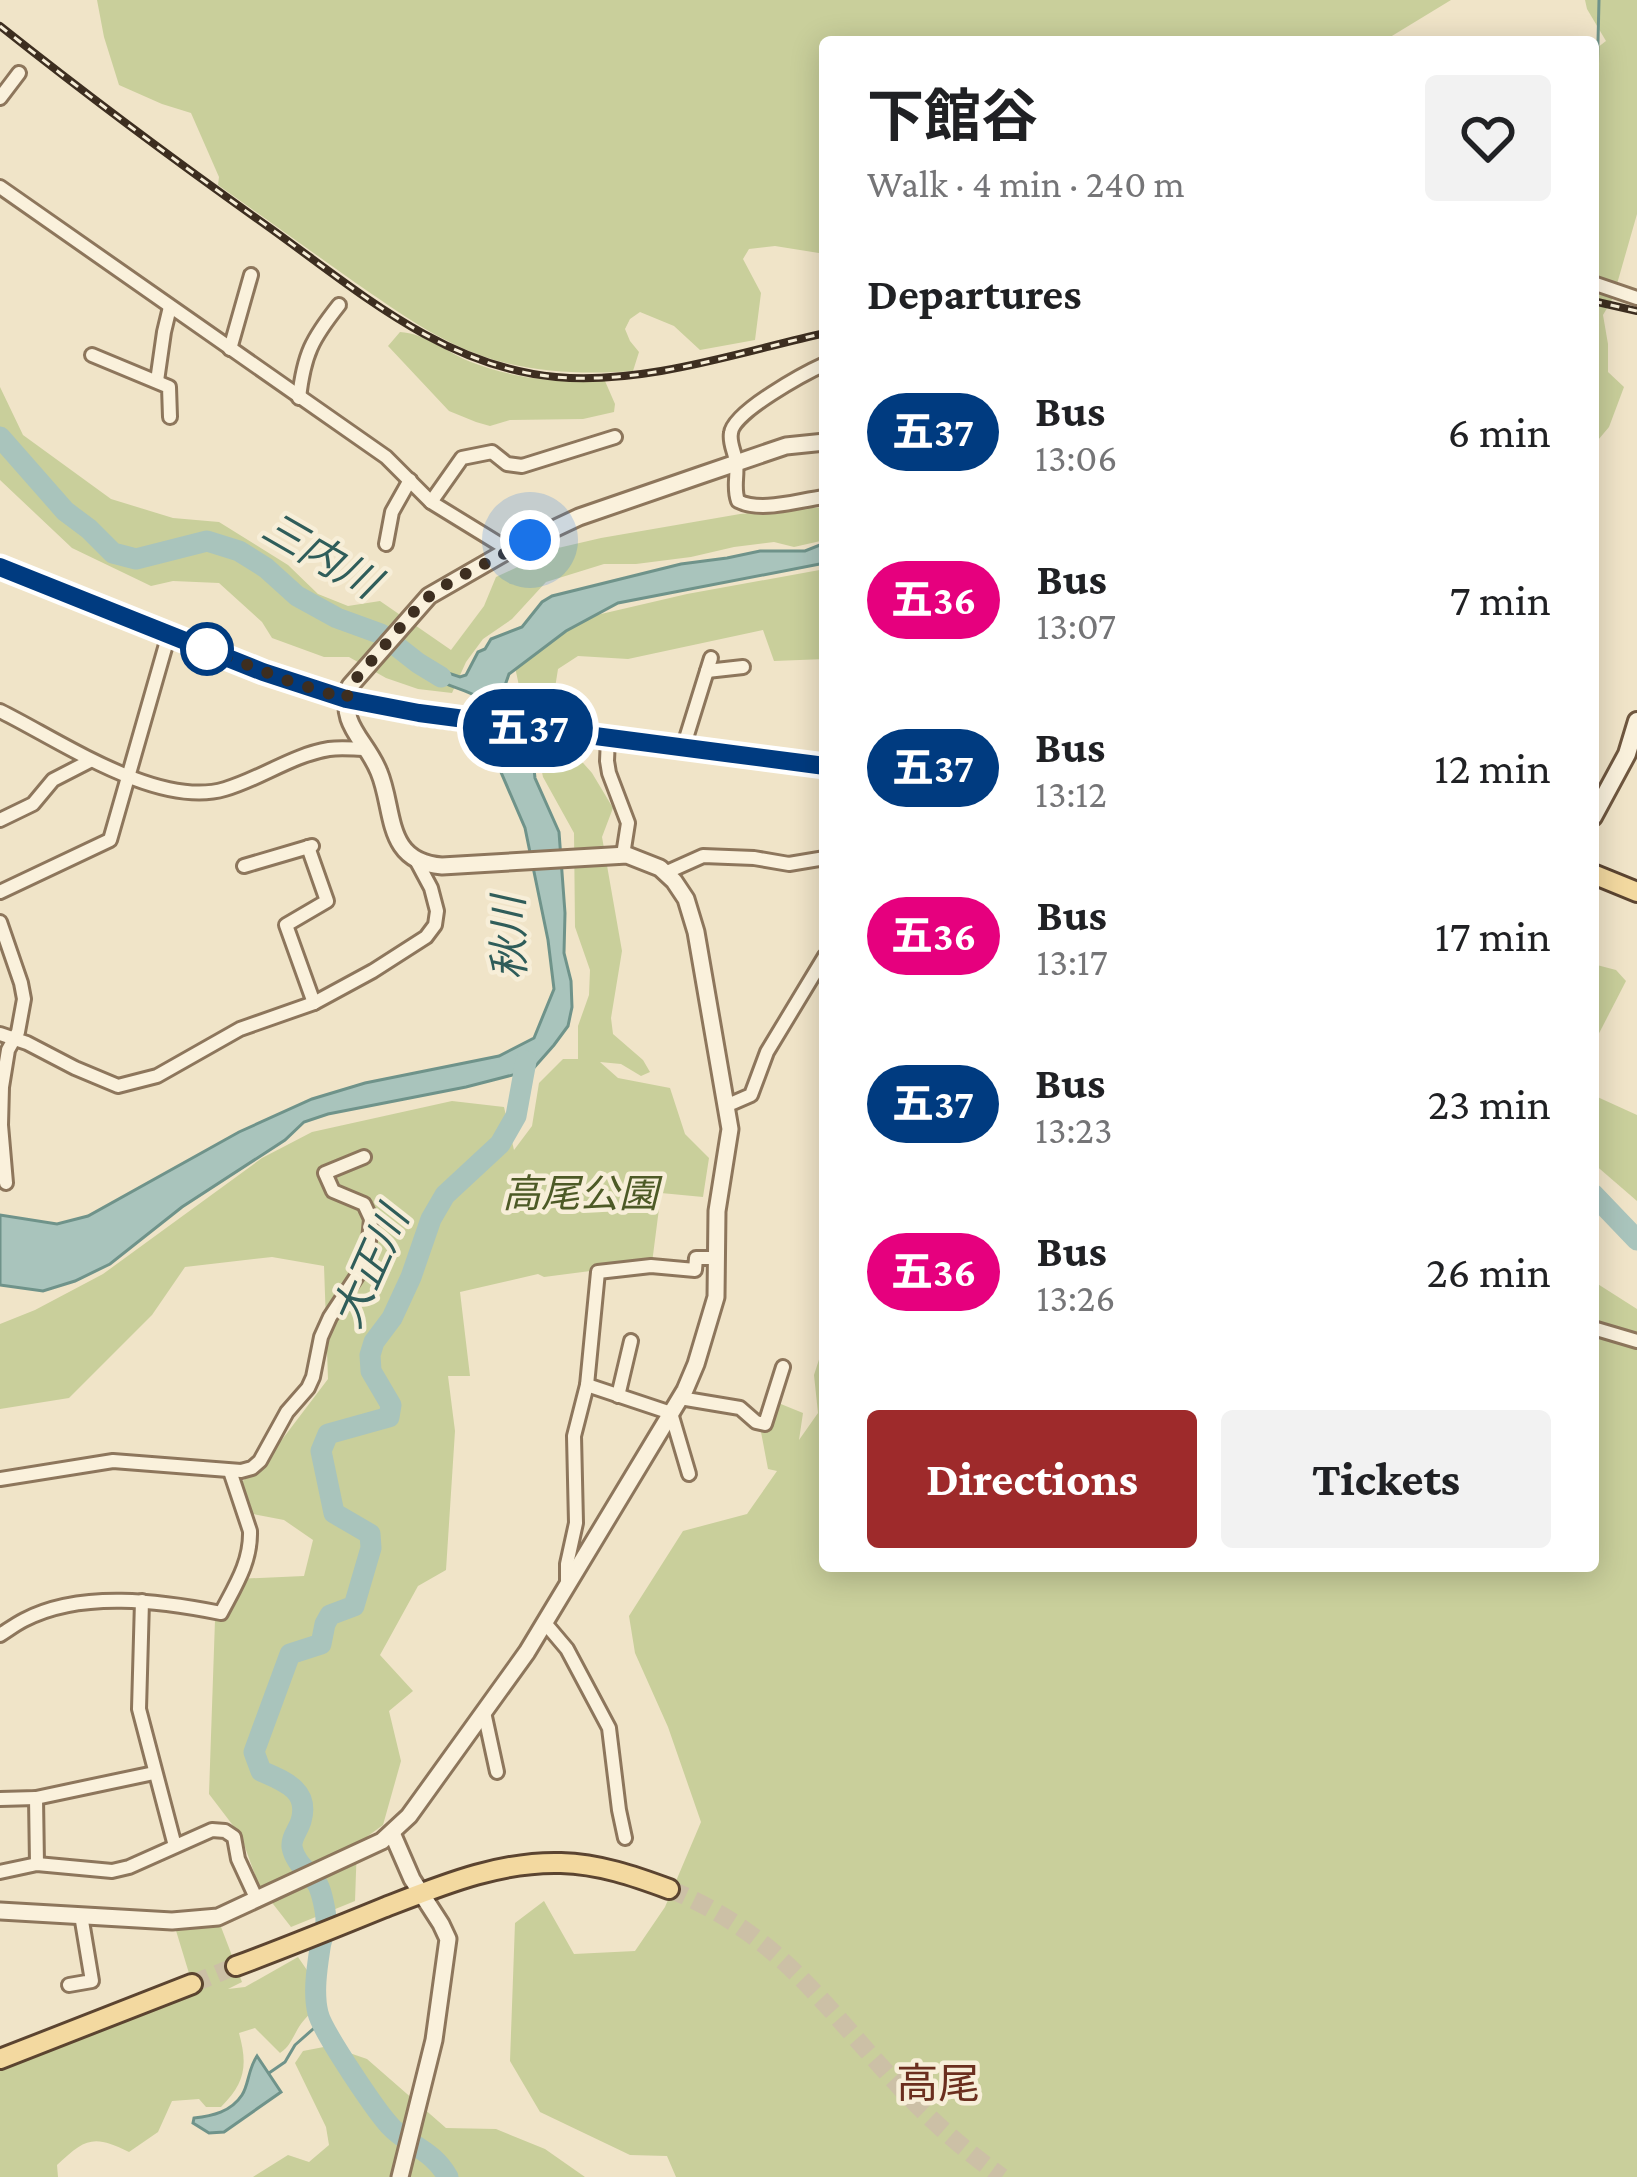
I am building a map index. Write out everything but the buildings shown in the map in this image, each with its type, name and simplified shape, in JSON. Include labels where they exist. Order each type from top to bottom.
[{"type":"main road","points":[[0,567],[283,679],[346,699],[419,713],[819,765]]},
{"type":"main road","points":[[1599,808],[1630,764],[1637,721]]},
{"type":"main road","points":[[1599,876],[1637,892]]},
{"type":"main road","points":[[236,1966],[422,1893],[506,1867],[560,1862],[608,1869],[669,1888]]},
{"type":"main road","points":[[0,2059],[192,1984]]},
{"type":"street","points":[[0,98],[19,73]]},
{"type":"street","points":[[0,187],[386,457],[431,502],[509,550]]},
{"type":"street","points":[[230,349],[251,275]]},
{"type":"street","points":[[1599,285],[1637,298]]},
{"type":"street","points":[[299,398],[312,341],[339,305]]},
{"type":"street","points":[[158,381],[170,307]]},
{"type":"street","points":[[92,355],[169,387],[170,417]]},
{"type":"street","points":[[819,367],[733,425],[730,435],[737,501],[749,506],[819,497]]},
{"type":"street","points":[[431,502],[462,458],[492,452],[507,464],[522,466],[615,437]]},
{"type":"street","points":[[7,1036],[118,1085],[157,1076],[240,1029],[314,1003],[433,930],[437,911],[431,888],[394,833],[381,776],[349,723],[346,699],[350,686],[376,653],[434,592],[509,550],[579,517],[786,446],[819,443]]},
{"type":"street","points":[[386,544],[392,512],[410,480]]},
{"type":"street","points":[[0,892],[110,840],[169,634]]},
{"type":"street","points":[[683,748],[709,665],[743,667]]},
{"type":"street","points":[[0,711],[90,761],[170,790],[209,793],[314,753],[367,749]]},
{"type":"street","points":[[608,738],[609,773],[628,824],[623,855]]},
{"type":"street","points":[[0,820],[33,803],[52,780],[90,761]]},
{"type":"street","points":[[244,866],[312,846],[327,901],[286,926],[314,1003]]},
{"type":"street","points":[[0,1910],[218,1918],[375,1846],[392,1833],[409,1816],[545,1623],[693,1373],[716,1297],[718,1202],[730,1136],[694,922],[684,896],[649,862],[623,855],[442,866],[416,860]]},
{"type":"street","points":[[665,873],[704,856],[789,864],[819,859]]},
{"type":"street","points":[[0,922],[23,999],[18,1032],[7,1036]]},
{"type":"street","points":[[728,1105],[751,1095],[767,1052],[819,966]]},
{"type":"street","points":[[6,1183],[2,1087],[7,1036]]},
{"type":"street","points":[[0,1479],[108,1461],[230,1471],[252,1468],[260,1461],[286,1412],[308,1388],[321,1337],[368,1251],[370,1219],[364,1204],[333,1191],[325,1173],[364,1157]]},
{"type":"street","points":[[567,1587],[576,1523],[574,1436],[587,1385],[598,1272],[651,1266],[695,1270],[696,1258],[717,1258]]},
{"type":"street","points":[[1599,1330],[1637,1341]]},
{"type":"street","points":[[618,1396],[632,1341]]},
{"type":"street","points":[[587,1385],[675,1406],[740,1408],[765,1424],[782,1367]]},
{"type":"street","points":[[675,1406],[689,1474]]},
{"type":"street","points":[[0,1635],[54,1608],[142,1601],[221,1613],[246,1564],[250,1541],[230,1471]]},
{"type":"street","points":[[142,1601],[139,1709],[175,1846]]},
{"type":"street","points":[[545,1623],[567,1649],[609,1728],[626,1838]]},
{"type":"street","points":[[484,1712],[497,1772]]},
{"type":"street","points":[[0,1798],[36,1798],[154,1773]]},
{"type":"street","points":[[36,1798],[37,1864]]},
{"type":"street","points":[[0,1872],[37,1864],[112,1871],[212,1830],[226,1831],[264,1897]]},
{"type":"street","points":[[392,1833],[448,1946],[434,2040],[400,2177]]},
{"type":"street","points":[[69,1985],[92,1982],[81,1916]]},
{"type":"green space","points":[[97,0],[1451,0],[1392,36],[819,36],[819,253],[775,246],[749,249],[743,259],[761,293],[755,340],[700,350],[674,326],[640,312],[625,329],[639,352],[633,371],[585,372],[506,363],[445,340],[389,306],[218,185],[219,177],[191,113],[119,85]]},
{"type":"green space","points":[[1585,0],[1637,0],[1637,214],[1613,298],[1603,315],[1608,372],[1624,387],[1609,427],[1599,439],[1599,46],[1606,41]]},
{"type":"green space","points":[[400,332],[504,372],[605,381],[614,412],[583,419],[510,420],[490,426],[476,422],[449,411],[388,346]]},
{"type":"green space","points":[[0,387],[23,435],[111,499],[173,518],[219,522],[288,565],[318,594],[348,606],[380,601],[451,650],[484,606],[496,577],[558,548],[740,514],[819,507],[819,541],[794,547],[774,542],[691,557],[604,564],[546,582],[512,619],[483,639],[452,693],[418,689],[349,657],[324,657],[272,638],[262,622],[219,583],[173,581],[151,586],[72,548],[0,480]]},
{"type":"green space","points":[[819,570],[819,659],[774,661],[763,630],[628,659],[578,656],[558,669],[552,707],[522,700],[515,667],[571,621]]},
{"type":"green space","name":"高尾公園","points":[[547,750],[576,755],[613,808],[602,837],[622,951],[611,1018],[613,1034],[650,1072],[641,1076],[621,1064],[600,1062],[618,1078],[670,1088],[685,1134],[709,1158],[703,1197],[661,1193],[652,1263],[538,1274],[460,1292],[470,1376],[448,1376],[455,1431],[446,1570],[418,1586],[380,1655],[413,1691],[389,1711],[401,1761],[383,1825],[357,1844],[355,1901],[291,1927],[259,1886],[241,1836],[209,1794],[215,1620],[236,1579],[304,1576],[313,1540],[284,1520],[248,1513],[238,1485],[265,1462],[328,1379],[324,1266],[272,1257],[185,1267],[152,1315],[69,1398],[0,1409],[0,1324],[103,1274],[262,1158],[312,1132],[452,1101],[504,1107],[514,1150],[532,1126],[539,1083],[563,1059],[578,1059],[578,1026],[589,995],[590,970],[575,927],[574,833],[543,777],[540,763]]},
{"type":"green space","points":[[1599,966],[1616,970],[1626,981],[1599,1033]]},
{"type":"green space","points":[[1599,1098],[1637,1115],[1637,1201],[1599,1168]]},
{"type":"green space","points":[[1599,1285],[1637,1309],[1637,2177],[676,2177],[667,2156],[630,2155],[540,2112],[510,2061],[515,1923],[544,1901],[574,1954],[635,1951],[665,1907],[701,1822],[668,1727],[635,1653],[629,1616],[683,1531],[747,1514],[777,1471],[768,1469],[761,1432],[771,1400],[803,1413],[799,1440],[818,1413],[814,1375],[819,1360],[819,1572],[1599,1572]]},
{"type":"green space","points":[[218,1919],[242,1982],[228,1989],[245,1987],[298,1957],[311,1976],[310,2014],[289,2045],[280,2053],[255,2028],[239,2033],[242,2073],[221,2107],[206,2107],[199,2099],[172,2101],[158,2132],[129,2152],[90,2142],[57,2165],[58,2177],[0,2177],[0,2069],[195,1993],[174,1924]]},
{"type":"green space","points":[[329,2046],[367,2059],[446,2128],[496,2129],[545,2149],[585,2177],[253,2177],[288,2155],[309,2162],[329,2145],[326,2127],[295,2063],[303,2051]]},
{"type":"water","points":[[819,545],[819,564],[618,603],[566,631],[509,674],[502,694],[559,832],[564,953],[571,981],[568,1026],[532,1070],[304,1122],[110,1264],[43,1291],[0,1285],[0,1215],[57,1224],[88,1216],[239,1132],[312,1099],[365,1083],[499,1056],[534,1038],[554,989],[525,828],[494,756],[485,701],[433,678],[418,663],[466,675],[491,639],[522,627],[552,596],[681,564],[760,551],[805,551]]},
{"type":"water","points":[[257,2056],[281,2092],[224,2132],[209,2133],[193,2123],[194,2118],[221,2112],[238,2101]]},
{"type":"waterway","points":[[1598,36],[1599,0]]},
{"type":"waterway","name":"三内川","points":[[0,437],[65,511],[113,553],[136,559],[207,541],[239,551],[297,596],[381,634],[441,677]]},
{"type":"waterway","name":"大正川","points":[[448,2177],[436,2161],[386,2121],[322,2023],[316,1989],[325,1908],[318,1885],[292,1847],[302,1802],[293,1788],[261,1771],[254,1752],[290,1654],[321,1644],[330,1615],[354,1606],[371,1548],[370,1534],[334,1513],[321,1451],[328,1434],[389,1417],[391,1405],[371,1371],[374,1342],[392,1318],[445,1195],[500,1144],[516,1116],[526,1061]]},
{"type":"waterway","name":"秋川","points":[[1599,1200],[1637,1240]]},
{"type":"waterway","points":[[269,2073],[321,2022]]},
{"type":"tunnel","points":[[669,1889],[707,1907],[769,1949],[922,2110],[1002,2177]]},
{"type":"tunnel","points":[[192,1984],[236,1966]]},
{"type":"railway","points":[[0,26],[370,300],[439,342],[476,358],[556,377],[623,376],[819,334]]},
{"type":"railway","points":[[1599,302],[1637,311]]},
{"type":"bus line","name":"五37","points":[[0,567],[263,672],[346,699],[419,713],[819,765]]},
{"type":"district","name":"高尾","points":[[938,2083]]},
{"type":"route","points":[[207,649],[346,699],[353,682],[424,600],[530,540]]}]
